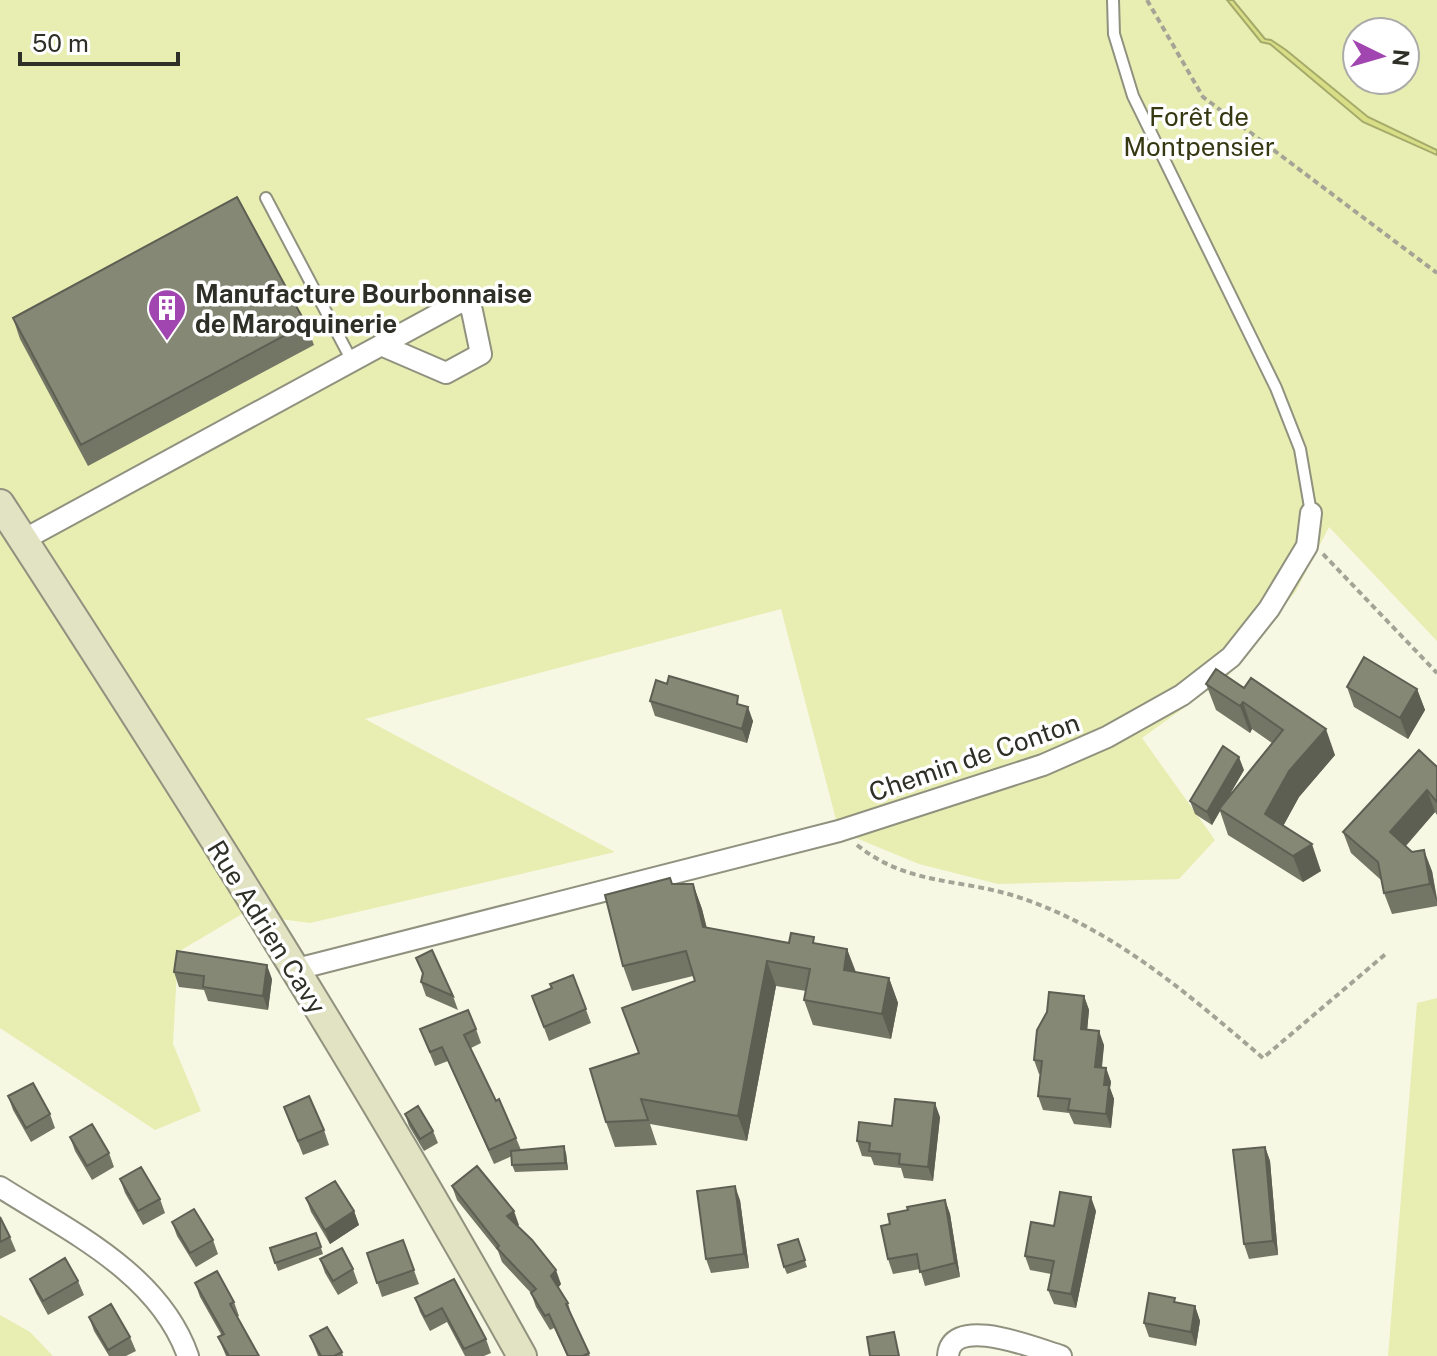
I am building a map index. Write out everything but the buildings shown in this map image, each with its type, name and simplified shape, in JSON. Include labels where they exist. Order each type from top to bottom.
[{"type":"main road","name":"Rue Adrien Cavy","points":[[0,504],[434,1197],[522,1356]]},
{"type":"street","points":[[23,540],[381,345],[466,299],[472,311],[481,354],[446,373],[381,345]]},
{"type":"street","name":"Chemin de Conton","points":[[293,970],[839,831],[1043,765],[1107,737],[1182,695],[1231,657],[1269,609],[1307,546],[1311,513]]},
{"type":"street","points":[[0,1187],[111,1258],[143,1286],[168,1317],[188,1356]]},
{"type":"street","points":[[948,1356],[949,1349],[961,1336],[978,1333],[1061,1356]]},
{"type":"lane","name":"Chemin de Conton","points":[[1113,0],[1114,34],[1133,96],[1276,388],[1300,449],[1311,513]]},
{"type":"lane","points":[[266,198],[352,361]]},
{"type":"path","points":[[1147,0],[1203,97],[1437,273]]},
{"type":"path","points":[[1307,546],[1324,554],[1437,673]]},
{"type":"path","points":[[839,831],[871,856],[917,877],[1017,897],[1073,920],[1166,976],[1263,1058],[1388,952]]},
{"type":"green space","name":"Forêt de Montpensier","points":[[0,0],[1437,0],[1437,641],[1329,527],[1296,591],[1228,676],[1142,738],[1215,840],[1179,879],[998,884],[919,864],[839,831],[781,609],[365,719],[615,852],[310,923],[242,914],[178,952],[173,1044],[201,1111],[155,1130],[0,1028]]},
{"type":"green space","points":[[1437,998],[1437,1356],[1388,1356],[1417,1003]]},
{"type":"green space","points":[[0,1315],[30,1332],[53,1356],[0,1356]]},
{"type":"shaded area","points":[[1227,0],[1233,0],[1265,39],[1286,50],[1368,117],[1437,150],[1437,155],[1363,122],[1270,44],[1261,42]]},
{"type":"place","name":"Manufacture Bourbonnaise de Maroquinerie","points":[[167,342]]}]
